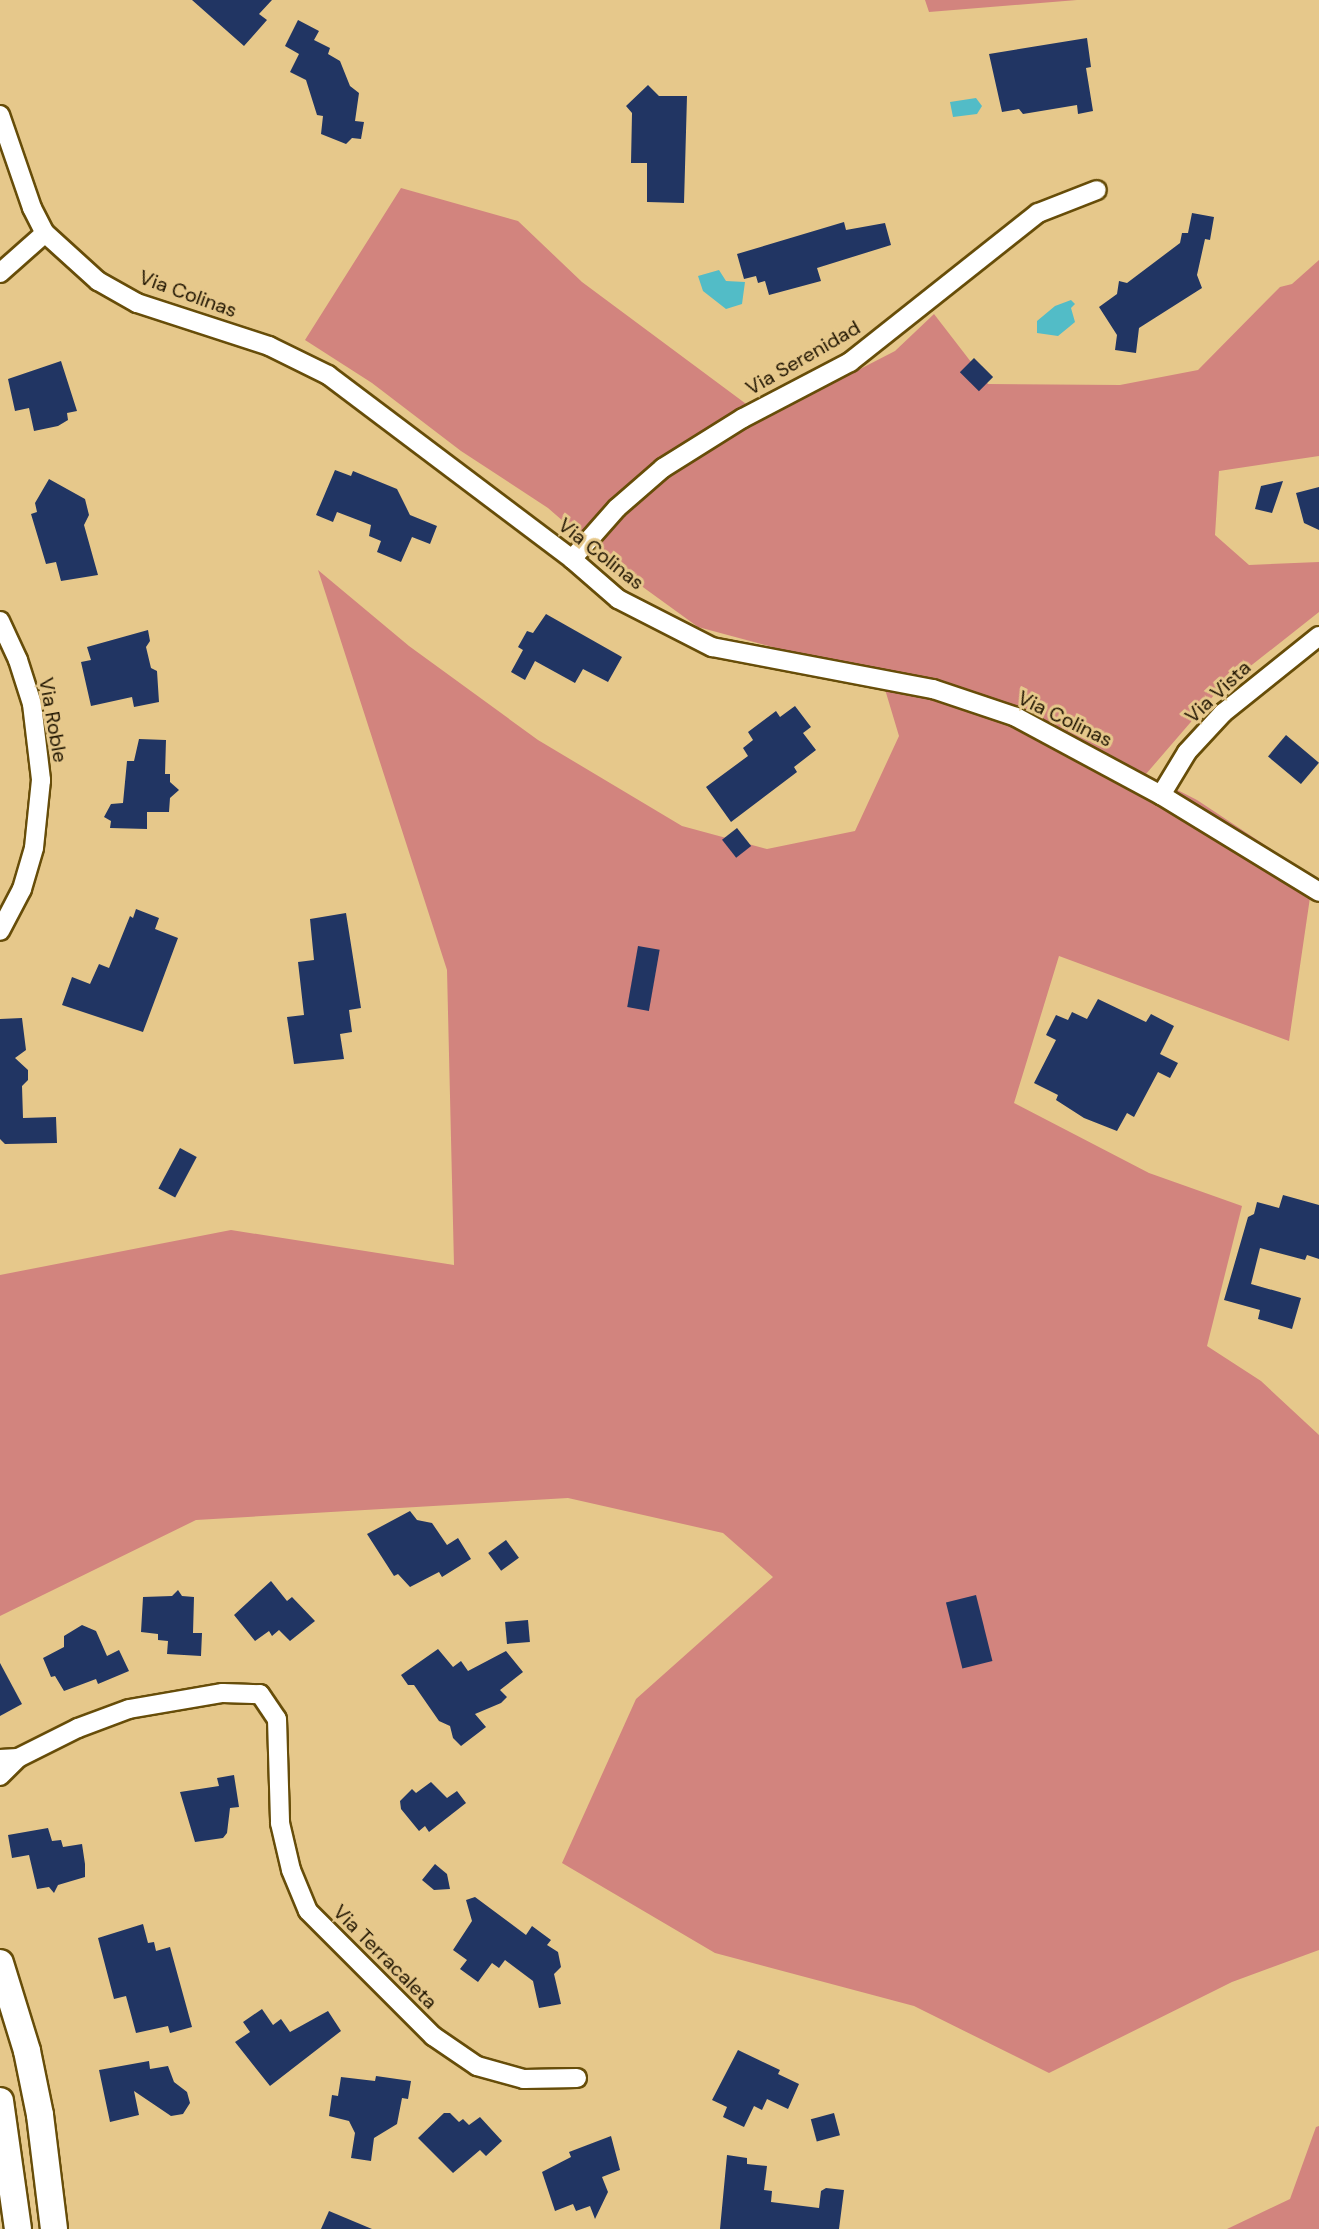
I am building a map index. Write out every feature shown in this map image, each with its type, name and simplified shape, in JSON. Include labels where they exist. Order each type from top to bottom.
[{"type":"main road","points":[[0,1963],[27,2051],[40,2115],[54,2229]]},
{"type":"main road","points":[[0,2101],[18,2229]]},
{"type":"street","name":"Via Colinas","points":[[0,115],[32,208],[45,233],[99,281],[137,303],[268,346],[328,375],[572,559],[618,599],[712,646],[943,693],[1016,717],[1161,795],[1319,892]]},
{"type":"street","name":"Via Serenidad","points":[[572,559],[617,508],[663,468],[743,418],[852,361],[1038,213],[1097,190]]},
{"type":"street","points":[[0,273],[45,233]]},
{"type":"street","name":"Via Roble","points":[[0,621],[18,660],[32,704],[41,780],[34,848],[22,889],[0,931]]},
{"type":"street","name":"Via Vista","points":[[1161,795],[1187,752],[1223,713],[1319,636]]},
{"type":"street","name":"Via Terracaleta","points":[[0,1776],[9,1759],[78,1728],[129,1709],[223,1693],[260,1694],[277,1719],[280,1822],[291,1870],[309,1911],[433,2036],[477,2066],[524,2079],[576,2078]]},
{"type":"shaded area","points":[[925,0],[1077,0],[929,12]]},
{"type":"shaded area","points":[[401,188],[518,221],[582,282],[765,418],[895,351],[934,314],[988,384],[1120,385],[1198,370],[1280,287],[1292,284],[1319,260],[1319,456],[1219,471],[1215,535],[1249,565],[1319,562],[1319,612],[1215,694],[1146,774],[1197,800],[1313,877],[1289,1041],[1059,956],[1014,1103],[1149,1173],[1242,1206],[1207,1346],[1261,1381],[1319,1435],[1319,1950],[1232,1982],[1049,2073],[914,2006],[715,1953],[562,1863],[636,1699],[773,1577],[723,1533],[568,1498],[196,1520],[0,1616],[0,1275],[231,1230],[454,1265],[447,970],[318,570],[409,646],[538,740],[682,826],[767,849],[855,831],[899,736],[881,676],[698,627],[618,569],[548,508],[461,451],[372,383],[305,340]]},
{"type":"shaded area","points":[[1319,2126],[1319,2229],[1227,2229],[1290,2199],[1316,2127]]},
{"type":"water","points":[[976,98],[982,106],[977,114],[953,117],[950,102]]},
{"type":"water","points":[[719,270],[726,281],[745,282],[742,304],[726,309],[703,291],[698,276]]},
{"type":"water","points":[[1071,300],[1075,304],[1071,308],[1075,322],[1058,336],[1037,333],[1037,321],[1055,306]]},
{"type":"building","points":[[192,0],[272,0],[259,14],[267,20],[244,46]]},
{"type":"building","points":[[298,20],[319,31],[314,40],[330,48],[328,54],[340,61],[350,86],[359,93],[355,121],[364,122],[361,139],[352,138],[346,144],[321,134],[323,116],[317,115],[306,80],[290,72],[299,54],[285,46]]},
{"type":"building","points":[[1087,38],[1091,67],[1086,68],[1093,111],[1078,114],[1077,105],[1023,114],[1019,109],[1002,112],[989,54]]},
{"type":"building","points":[[648,85],[659,96],[687,96],[684,203],[647,202],[647,163],[631,163],[632,113],[626,106]]},
{"type":"building","points":[[1192,213],[1214,217],[1210,240],[1205,239],[1197,275],[1202,288],[1139,328],[1136,353],[1115,350],[1117,335],[1099,307],[1117,294],[1119,281],[1127,283],[1180,243],[1182,233],[1188,233]]},
{"type":"building","points":[[844,222],[846,230],[885,223],[891,245],[817,268],[821,281],[769,295],[765,281],[758,283],[756,276],[744,279],[737,254]]},
{"type":"building","points":[[974,358],[993,377],[979,391],[960,372]]},
{"type":"building","points":[[61,361],[77,411],[67,413],[68,420],[58,426],[34,431],[29,408],[15,411],[8,379]]},
{"type":"building","points":[[335,470],[351,476],[353,471],[397,489],[410,515],[437,526],[430,544],[412,537],[401,562],[377,552],[381,541],[369,536],[371,525],[337,512],[333,522],[316,515]]},
{"type":"building","points":[[49,479],[85,499],[89,515],[84,525],[98,575],[61,581],[56,562],[46,564],[31,514],[37,512],[35,503]]},
{"type":"building","points":[[1283,481],[1272,513],[1255,509],[1261,486]]},
{"type":"building","points":[[1319,487],[1319,530],[1304,523],[1296,493]]},
{"type":"building","points":[[546,614],[622,657],[608,682],[583,669],[575,683],[535,661],[525,680],[511,672],[523,650],[518,647],[527,631],[533,633]]},
{"type":"building","points":[[148,630],[150,641],[146,647],[151,668],[157,671],[159,702],[134,707],[132,697],[91,706],[81,662],[91,660],[87,647]]},
{"type":"building","points":[[795,706],[811,727],[803,733],[816,750],[794,767],[797,772],[731,822],[706,787],[748,756],[743,748],[753,740],[748,732],[776,711],[780,717]]},
{"type":"building","points":[[1286,735],[1319,763],[1301,784],[1268,756]]},
{"type":"building","points":[[139,739],[166,740],[165,774],[170,774],[170,782],[179,790],[170,798],[169,812],[147,812],[147,829],[110,828],[111,821],[104,817],[111,804],[123,803],[127,761],[134,761]]},
{"type":"building","points":[[737,828],[751,846],[736,858],[722,840]]},
{"type":"building","points":[[136,909],[159,918],[155,929],[178,938],[143,1032],[62,1005],[72,977],[90,984],[99,964],[109,968],[130,916],[133,918]]},
{"type":"building","points":[[346,913],[361,1008],[349,1010],[352,1032],[340,1034],[344,1059],[294,1064],[287,1017],[304,1015],[298,962],[314,960],[310,919]]},
{"type":"building","points":[[638,946],[660,950],[649,1011],[627,1007]]},
{"type":"building","points":[[1098,999],[1146,1022],[1151,1014],[1174,1026],[1160,1054],[1178,1063],[1170,1078],[1158,1072],[1134,1117],[1127,1113],[1117,1131],[1084,1118],[1056,1100],[1058,1095],[1034,1083],[1056,1040],[1046,1035],[1056,1015],[1068,1020],[1072,1012],[1087,1019]]},
{"type":"building","points":[[22,1018],[26,1050],[15,1058],[28,1070],[28,1080],[22,1086],[23,1118],[56,1117],[57,1143],[5,1144],[0,1139],[0,1019]]},
{"type":"building","points":[[180,1148],[197,1157],[175,1198],[158,1189]]},
{"type":"building","points":[[1283,1195],[1319,1205],[1319,1259],[1307,1255],[1305,1260],[1260,1248],[1251,1284],[1301,1298],[1292,1329],[1258,1319],[1260,1310],[1224,1300],[1248,1217],[1254,1214],[1257,1202],[1279,1208]]},
{"type":"building","points":[[410,1511],[417,1520],[432,1523],[447,1545],[458,1538],[471,1559],[442,1577],[439,1572],[410,1587],[398,1574],[394,1576],[367,1534]]},
{"type":"building","points":[[506,1540],[519,1558],[501,1571],[488,1553]]},
{"type":"building","points":[[271,1581],[287,1601],[292,1597],[315,1621],[290,1641],[279,1630],[272,1636],[269,1631],[255,1641],[234,1615]]},
{"type":"building","points":[[178,1590],[182,1596],[194,1597],[193,1633],[202,1633],[201,1656],[167,1654],[168,1641],[158,1640],[158,1634],[141,1632],[143,1597],[172,1596]]},
{"type":"building","points":[[976,1595],[992,1661],[962,1668],[946,1602]]},
{"type":"building","points":[[528,1620],[530,1642],[507,1644],[505,1622]]},
{"type":"building","points":[[82,1625],[96,1631],[107,1656],[119,1650],[129,1671],[98,1684],[96,1679],[64,1691],[55,1676],[51,1677],[43,1658],[64,1647],[64,1636]]},
{"type":"building","points":[[438,1649],[453,1667],[461,1661],[468,1671],[506,1651],[523,1672],[500,1690],[507,1697],[501,1703],[475,1714],[486,1727],[461,1746],[453,1738],[450,1726],[439,1721],[414,1685],[408,1685],[401,1675]]},
{"type":"building","points":[[0,1663],[22,1704],[0,1716]]},
{"type":"building","points":[[234,1775],[239,1807],[230,1808],[227,1833],[223,1838],[195,1842],[180,1792],[219,1786],[217,1778]]},
{"type":"building","points":[[431,1782],[447,1798],[457,1791],[466,1803],[429,1832],[425,1826],[419,1831],[401,1809],[400,1801],[412,1789],[416,1793]]},
{"type":"building","points":[[48,1828],[52,1841],[61,1840],[63,1847],[82,1844],[85,1864],[85,1877],[58,1885],[54,1893],[49,1887],[37,1889],[29,1855],[12,1858],[8,1835]]},
{"type":"building","points":[[435,1864],[447,1874],[450,1889],[434,1890],[422,1880]]},
{"type":"building","points":[[475,1897],[526,1935],[532,1926],[551,1940],[547,1945],[558,1952],[561,1967],[554,1974],[561,2004],[539,2008],[533,1981],[505,1960],[499,1968],[492,1963],[478,1982],[460,1969],[467,1960],[453,1950],[472,1921],[466,1900]]},
{"type":"building","points":[[143,1924],[148,1943],[154,1942],[156,1951],[170,1947],[192,2027],[170,2033],[168,2026],[136,2033],[126,1996],[114,1999],[98,1938]]},
{"type":"building","points":[[262,2009],[273,2025],[281,2019],[290,2032],[328,2011],[341,2031],[270,2086],[235,2042],[250,2032],[243,2022]]},
{"type":"building","points":[[738,2050],[780,2070],[778,2074],[799,2084],[788,2109],[767,2099],[762,2110],[754,2106],[744,2127],[723,2117],[727,2107],[712,2100]]},
{"type":"building","points":[[149,2061],[150,2069],[168,2066],[174,2082],[187,2092],[190,2103],[183,2114],[171,2116],[134,2091],[139,2115],[110,2122],[99,2070]]},
{"type":"building","points":[[376,2076],[411,2081],[408,2099],[402,2098],[397,2124],[374,2138],[371,2161],[351,2158],[355,2133],[349,2121],[329,2116],[332,2095],[338,2096],[341,2077],[375,2081]]},
{"type":"building","points":[[444,2113],[450,2113],[459,2122],[463,2119],[469,2125],[480,2117],[502,2141],[486,2156],[480,2150],[453,2173],[418,2138]]},
{"type":"building","points":[[834,2113],[840,2135],[817,2141],[811,2119]]},
{"type":"building","points":[[611,2136],[620,2170],[602,2177],[608,2192],[595,2219],[590,2206],[576,2211],[573,2204],[555,2211],[542,2172],[571,2157],[569,2152]]},
{"type":"building","points":[[727,2155],[747,2158],[747,2164],[767,2166],[764,2190],[772,2191],[771,2202],[819,2208],[821,2191],[826,2188],[844,2190],[839,2229],[720,2229]]},
{"type":"building","points":[[329,2211],[372,2229],[321,2229]]}]
